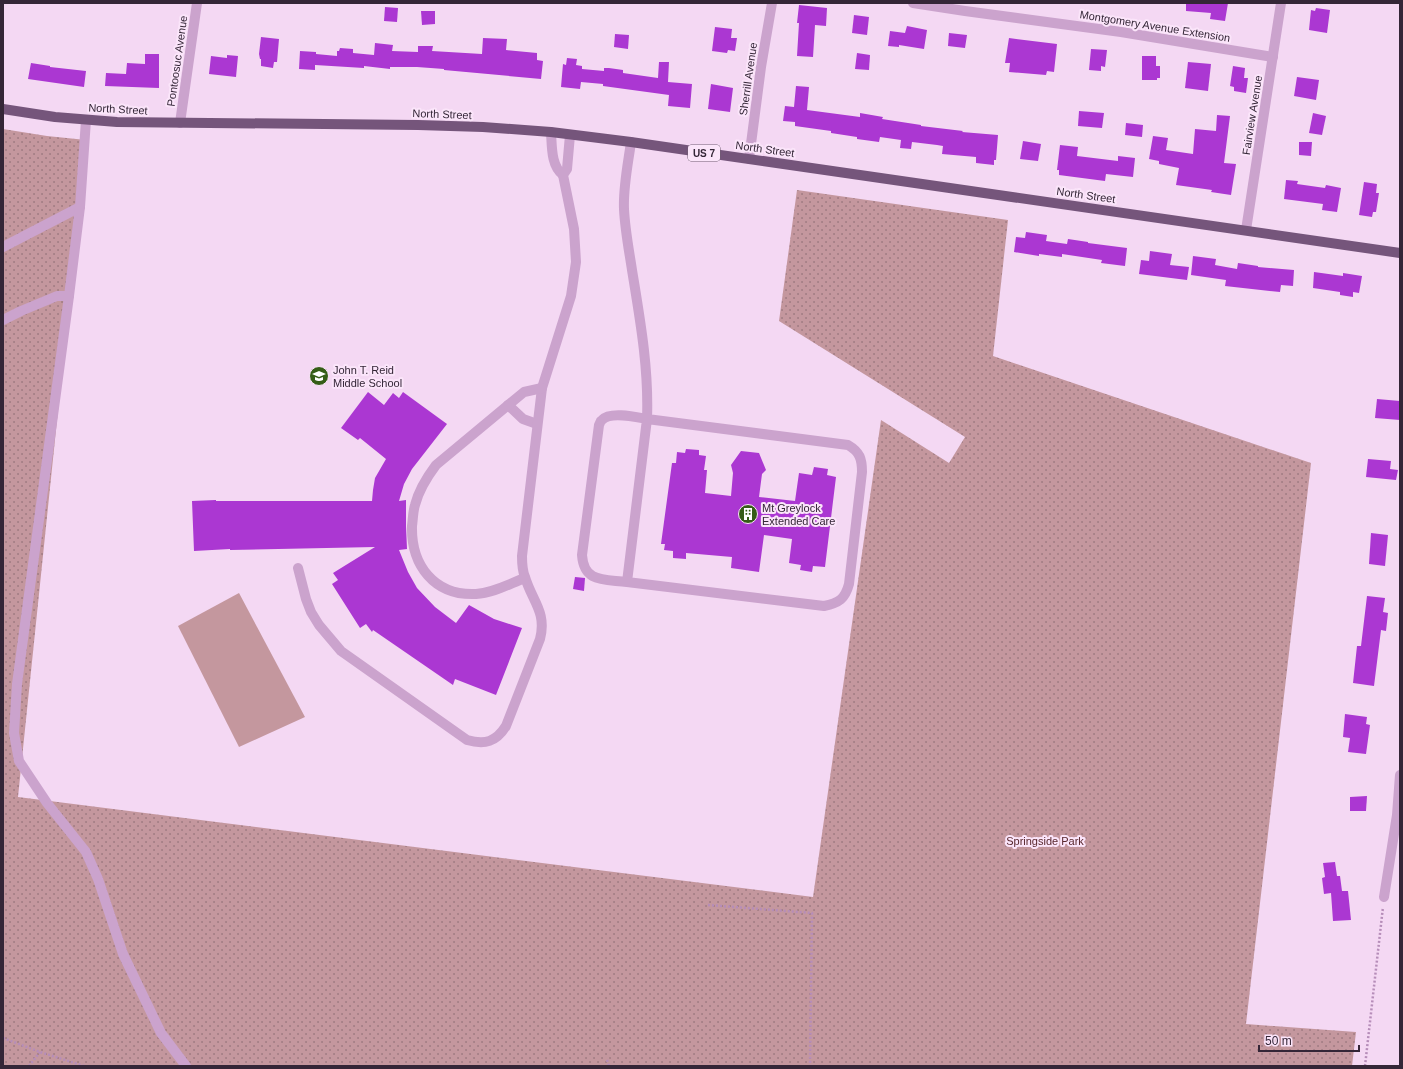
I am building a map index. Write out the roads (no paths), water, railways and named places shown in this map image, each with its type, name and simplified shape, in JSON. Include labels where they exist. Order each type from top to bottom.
[{"type":"main road","name":"North Street","points":[[3,109],[86,120],[117,122],[445,125],[550,132],[631,142],[1400,253]]},
{"type":"street","name":"Pontoosuc Avenue","points":[[180,123],[198,3]]},
{"type":"street","name":"Sherrill Avenue","points":[[749,159],[761,67],[772,3]]},
{"type":"street","name":"Montgomery Avenue Extension","points":[[914,3],[1122,32],[1273,57]]},
{"type":"street","name":"Fairview Avenue","points":[[1246,230],[1281,3]]},
{"type":"street","points":[[86,120],[80,206],[70,296],[17,684],[14,733],[19,761],[47,803],[86,852],[98,879],[123,954],[161,1033],[186,1066]]},
{"type":"street","points":[[298,568],[306,599],[312,612],[323,630],[341,651],[467,740],[476,743],[487,742],[496,738],[506,726],[540,639],[542,630],[542,621],[536,602],[525,578],[522,556],[542,388],[571,296],[576,262],[574,228],[563,175],[557,171],[552,153],[550,132]]},
{"type":"street","points":[[563,175],[567,169],[570,135]]},
{"type":"street","points":[[627,582],[647,419],[648,398],[642,332],[625,214],[625,189],[631,142]]},
{"type":"street","points":[[3,247],[80,206]]},
{"type":"street","points":[[3,320],[57,296],[70,296]]},
{"type":"street","points":[[525,578],[494,591],[475,594],[454,593],[440,587],[431,579],[417,559],[413,546],[412,533],[414,506],[418,494],[426,479],[436,465],[524,392],[542,388]]},
{"type":"street","points":[[508,405],[523,419],[537,424]]},
{"type":"street","points":[[613,415],[647,419],[848,445],[856,450],[861,457],[862,472],[849,584],[846,593],[841,599],[834,604],[824,606],[594,578],[588,574],[582,561],[583,547],[599,426],[602,419],[613,415]]},
{"type":"street","points":[[1384,897],[1398,815],[1400,775]]},
{"type":"place","name":"John T. Reid Middle School","points":[[319,376]]},
{"type":"place","name":"Mt Greylock Extended Care","points":[[748,514]]},
{"type":"park label","name":"Springside Park","points":[[1045,841]]}]
